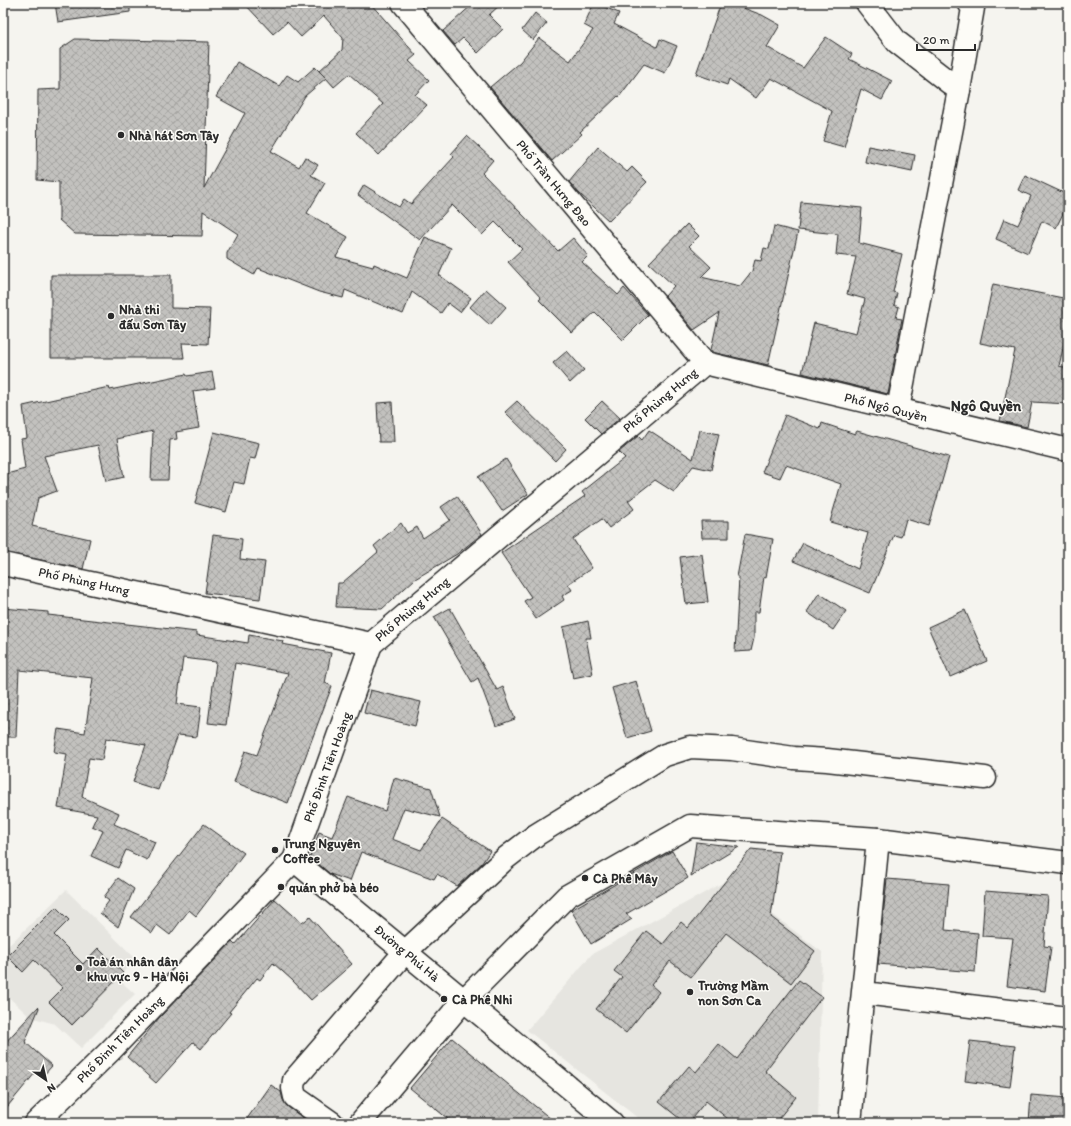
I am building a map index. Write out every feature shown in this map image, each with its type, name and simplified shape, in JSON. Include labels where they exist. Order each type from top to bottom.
[{"type":"street","name":"Phố Trần Hưng Đạo","points":[[403,3],[705,363]]},
{"type":"street","points":[[867,3],[897,42],[959,90]]},
{"type":"street","points":[[898,409],[959,90],[973,8],[969,3]]},
{"type":"street","name":"Phố Ngô Quyền","points":[[705,363],[1068,450]]},
{"type":"street","name":"Phố Phùng Hưng","points":[[3,564],[371,644],[705,363]]},
{"type":"street","name":"Phố Đinh Tiên Hoàng","points":[[36,1123],[110,1051],[294,860],[371,644]]},
{"type":"street","points":[[332,1123],[295,1096],[293,1088],[294,1080],[406,952],[506,858],[536,835],[665,755],[690,747],[732,749],[794,758],[827,760],[985,778]]},
{"type":"street","points":[[363,1122],[464,1000],[566,896],[690,826],[878,839],[1068,863]]},
{"type":"street","points":[[850,1123],[878,839]]},
{"type":"street","name":"Đường Phú Hà","points":[[294,860],[612,1123]]},
{"type":"street","points":[[864,993],[1068,1018]]},
{"type":"shaded area","name":"Trường Mầm non Sơn Ca","points":[[728,880],[822,952],[818,1123],[644,1123],[527,1030],[592,954]]},
{"type":"shaded area","points":[[66,890],[135,958],[118,979],[135,994],[81,1048],[55,1024],[30,1017],[3,992],[3,951]]},
{"type":"building","points":[[55,3],[130,3],[130,12],[58,22]]},
{"type":"building","points":[[244,3],[370,3],[416,55],[409,61],[429,80],[415,95],[427,105],[379,155],[356,133],[383,104],[349,74],[334,87],[326,78],[305,96],[271,151],[299,167],[305,157],[318,165],[311,175],[325,183],[307,213],[348,237],[336,257],[373,267],[374,264],[407,278],[425,237],[451,248],[439,275],[471,298],[460,312],[448,303],[441,313],[412,292],[403,314],[345,290],[343,298],[319,292],[258,268],[254,275],[227,259],[227,253],[238,234],[203,211],[202,236],[75,234],[59,220],[59,182],[37,180],[38,90],[60,89],[60,49],[75,39],[209,42],[204,188],[245,113],[216,97],[237,62],[279,86],[287,75],[298,82],[315,67],[319,71],[342,50],[343,38],[324,16],[301,37],[287,22],[273,34]]},
{"type":"building","points":[[474,3],[502,3],[489,15],[503,29],[478,53],[463,38],[455,45],[443,31]]},
{"type":"building","points":[[594,3],[619,13],[614,24],[657,47],[660,39],[677,46],[665,73],[644,64],[619,97],[618,96],[580,132],[582,134],[552,161],[490,87],[520,62],[539,38],[570,61],[593,30],[584,25]]},
{"type":"building","points":[[721,3],[730,3],[762,15],[780,25],[767,47],[803,68],[826,37],[852,54],[849,59],[892,81],[882,100],[861,89],[844,147],[823,141],[832,111],[771,78],[756,98],[729,79],[727,85],[696,74]]},
{"type":"building","points":[[535,13],[547,23],[533,40],[522,30]]},
{"type":"building","points":[[467,136],[493,160],[482,173],[558,251],[573,238],[588,256],[582,262],[618,295],[624,288],[648,315],[623,340],[595,312],[572,333],[539,300],[541,298],[508,262],[522,249],[495,222],[482,235],[452,205],[420,240],[358,195],[364,185],[399,207],[404,199],[411,204],[454,157],[451,154]]},
{"type":"building","points":[[868,146],[915,155],[912,172],[865,162]]},
{"type":"building","points":[[598,147],[627,172],[632,167],[647,182],[609,221],[569,182]]},
{"type":"building","points":[[1025,175],[1068,195],[1068,203],[1056,228],[1042,221],[1028,253],[996,239],[1004,219],[1018,225],[1031,196],[1018,190]]},
{"type":"building","points":[[801,202],[862,208],[859,243],[902,254],[893,292],[897,293],[894,305],[899,307],[896,318],[902,319],[888,394],[802,373],[814,323],[856,333],[865,299],[847,294],[856,257],[836,255],[838,234],[798,230]]},
{"type":"building","points":[[687,224],[699,236],[689,246],[711,267],[701,277],[740,286],[752,271],[755,260],[761,261],[764,248],[769,249],[774,226],[798,232],[768,365],[712,352],[711,350],[719,313],[694,330],[665,296],[674,286],[649,263]]},
{"type":"building","name":"Nhà thi đấu Sơn Tây","points":[[51,275],[171,275],[171,308],[210,309],[208,344],[182,343],[184,358],[51,358]]},
{"type":"building","points":[[993,284],[1068,299],[1068,326],[1059,366],[1068,368],[1068,404],[1032,402],[1027,427],[1000,421],[1015,350],[980,343]]},
{"type":"building","points":[[486,289],[506,307],[490,325],[470,307]]},
{"type":"building","points":[[567,351],[584,370],[570,383],[553,363]]},
{"type":"building","points":[[212,372],[215,388],[193,391],[199,428],[176,432],[177,439],[170,440],[168,480],[151,480],[153,431],[117,439],[124,477],[116,479],[106,481],[98,445],[44,456],[57,491],[38,498],[32,526],[90,539],[83,569],[3,552],[3,475],[25,469],[21,439],[27,438],[23,406],[109,387],[110,390],[186,374],[187,376]]},
{"type":"building","points":[[517,401],[566,449],[555,461],[505,412]]},
{"type":"building","points":[[602,401],[620,418],[601,434],[585,418]]},
{"type":"building","points":[[392,402],[394,442],[379,442],[377,403]]},
{"type":"building","points":[[785,415],[820,429],[822,423],[855,434],[857,431],[949,457],[929,526],[906,519],[901,537],[894,535],[870,593],[793,561],[803,543],[858,569],[868,533],[830,522],[841,484],[786,465],[780,478],[762,472]]},
{"type":"building","points":[[649,430],[693,459],[700,430],[719,434],[711,470],[693,466],[674,492],[655,480],[628,501],[634,509],[609,528],[602,519],[573,539],[592,568],[568,584],[572,590],[562,596],[564,600],[536,619],[524,601],[531,597],[501,553],[585,496],[582,492],[625,458],[619,452],[638,436],[642,440]]},
{"type":"building","points":[[214,432],[259,443],[255,459],[250,458],[244,484],[234,482],[226,512],[195,503]]},
{"type":"building","points":[[506,459],[528,494],[502,511],[478,477]]},
{"type":"building","points":[[457,496],[482,534],[457,554],[415,579],[382,609],[336,607],[338,583],[342,583],[378,552],[374,546],[401,523],[407,533],[417,527],[423,538],[450,520],[441,507]]},
{"type":"building","points":[[701,521],[729,521],[729,538],[702,538]]},
{"type":"building","points":[[745,534],[773,539],[766,578],[764,577],[759,612],[754,612],[754,638],[751,651],[735,652],[739,577],[737,577]]},
{"type":"building","points":[[213,535],[242,539],[240,559],[265,562],[260,599],[205,593]]},
{"type":"building","points":[[702,554],[708,602],[686,604],[680,557]]},
{"type":"building","points":[[819,593],[846,611],[833,630],[807,612]]},
{"type":"building","points":[[3,608],[48,612],[48,615],[197,632],[197,635],[248,643],[249,635],[283,641],[282,644],[331,653],[325,683],[332,686],[288,803],[234,782],[245,751],[257,755],[288,673],[235,663],[226,725],[208,723],[216,662],[183,658],[177,704],[201,707],[197,737],[178,735],[158,790],[133,782],[146,745],[106,738],[102,760],[89,758],[82,797],[119,813],[114,824],[155,842],[147,860],[126,850],[118,868],[91,856],[103,831],[92,826],[97,815],[58,808],[67,754],[54,752],[58,729],[85,733],[93,678],[19,670],[16,737],[3,737]]},
{"type":"building","points":[[450,608],[497,690],[503,687],[515,719],[496,726],[478,678],[472,682],[434,617]]},
{"type":"building","points":[[965,610],[987,661],[950,677],[928,627]]},
{"type":"building","points":[[588,621],[591,638],[586,638],[593,674],[573,678],[563,627]]},
{"type":"building","points":[[636,681],[651,731],[627,738],[612,688]]},
{"type":"building","points":[[370,690],[421,702],[415,726],[364,713]]},
{"type":"building","points":[[394,778],[431,788],[440,817],[404,808],[392,839],[421,850],[442,819],[490,851],[482,863],[457,886],[437,874],[434,879],[361,852],[350,881],[330,874],[310,857],[319,832],[332,837],[348,797],[385,811]]},
{"type":"building","points":[[204,824],[244,853],[196,916],[189,910],[170,935],[157,925],[152,933],[131,917]]},
{"type":"building","points":[[696,842],[739,847],[691,876]]},
{"type":"building","points":[[751,849],[780,852],[771,917],[815,951],[791,983],[726,933],[691,977],[670,961],[651,985],[659,992],[626,1033],[596,1009],[622,977],[614,971],[646,931],[663,944],[681,922],[688,928]]},
{"type":"building","points":[[672,851],[688,878],[626,914],[632,919],[591,944],[571,910]]},
{"type":"building","points":[[118,878],[134,889],[118,927],[100,913],[109,901],[104,897]]},
{"type":"building","points":[[887,879],[949,884],[945,930],[978,933],[975,972],[878,964]]},
{"type":"building","points":[[985,891],[1048,896],[1044,946],[1051,947],[1045,991],[1007,986],[1013,938],[982,936]]},
{"type":"building","points":[[275,899],[302,923],[310,917],[352,964],[311,1000],[273,963],[260,980],[257,978],[229,1012],[231,1013],[201,1049],[193,1042],[156,1083],[127,1057],[159,1018],[232,942],[235,945]]},
{"type":"building","name":"Toà án nhân dân khu vực 9 - Hà Nội","points":[[56,907],[69,920],[54,935],[83,964],[98,948],[123,973],[72,1025],[49,1002],[63,988],[34,960],[23,972],[7,956]]},
{"type":"building","points":[[799,980],[822,997],[765,1071],[796,1097],[775,1123],[733,1123],[706,1101],[688,1123],[685,1123],[659,1102],[689,1066],[696,1072],[719,1044],[737,1059]]},
{"type":"building","points":[[38,1007],[39,1008],[25,1042],[52,1066],[41,1078],[35,1073],[3,1112],[3,1045]]},
{"type":"building","points":[[452,1038],[556,1123],[453,1123],[410,1088]]},
{"type":"building","points":[[970,1041],[1015,1046],[1010,1087],[965,1081]]},
{"type":"building","points":[[271,1085],[281,1092],[283,1100],[288,1107],[310,1123],[244,1123]]},
{"type":"building","points":[[1031,1095],[1068,1098],[1068,1123],[1029,1123]]},
{"type":"place","name":"Nhà hát Sơn Tây","points":[[121,135]]},
{"type":"place","name":"Nhà thi đấu Sơn Tây","points":[[111,316]]},
{"type":"place","name":"Trung Nguyên Coffee","points":[[275,850]]},
{"type":"place","name":"Cà Phê Mây","points":[[585,878]]},
{"type":"place","name":"quán phở bà béo","points":[[281,887]]},
{"type":"place","name":"Toà án nhân dân khu vực 9 - Hà Nội","points":[[79,968]]},
{"type":"place","name":"Trường Mầm non Sơn Ca","points":[[690,992]]},
{"type":"place","name":"Cà Phê Nhi","points":[[444,999]]},
{"type":"district","name":"Ngô Quyền","points":[[986,406]]}]
